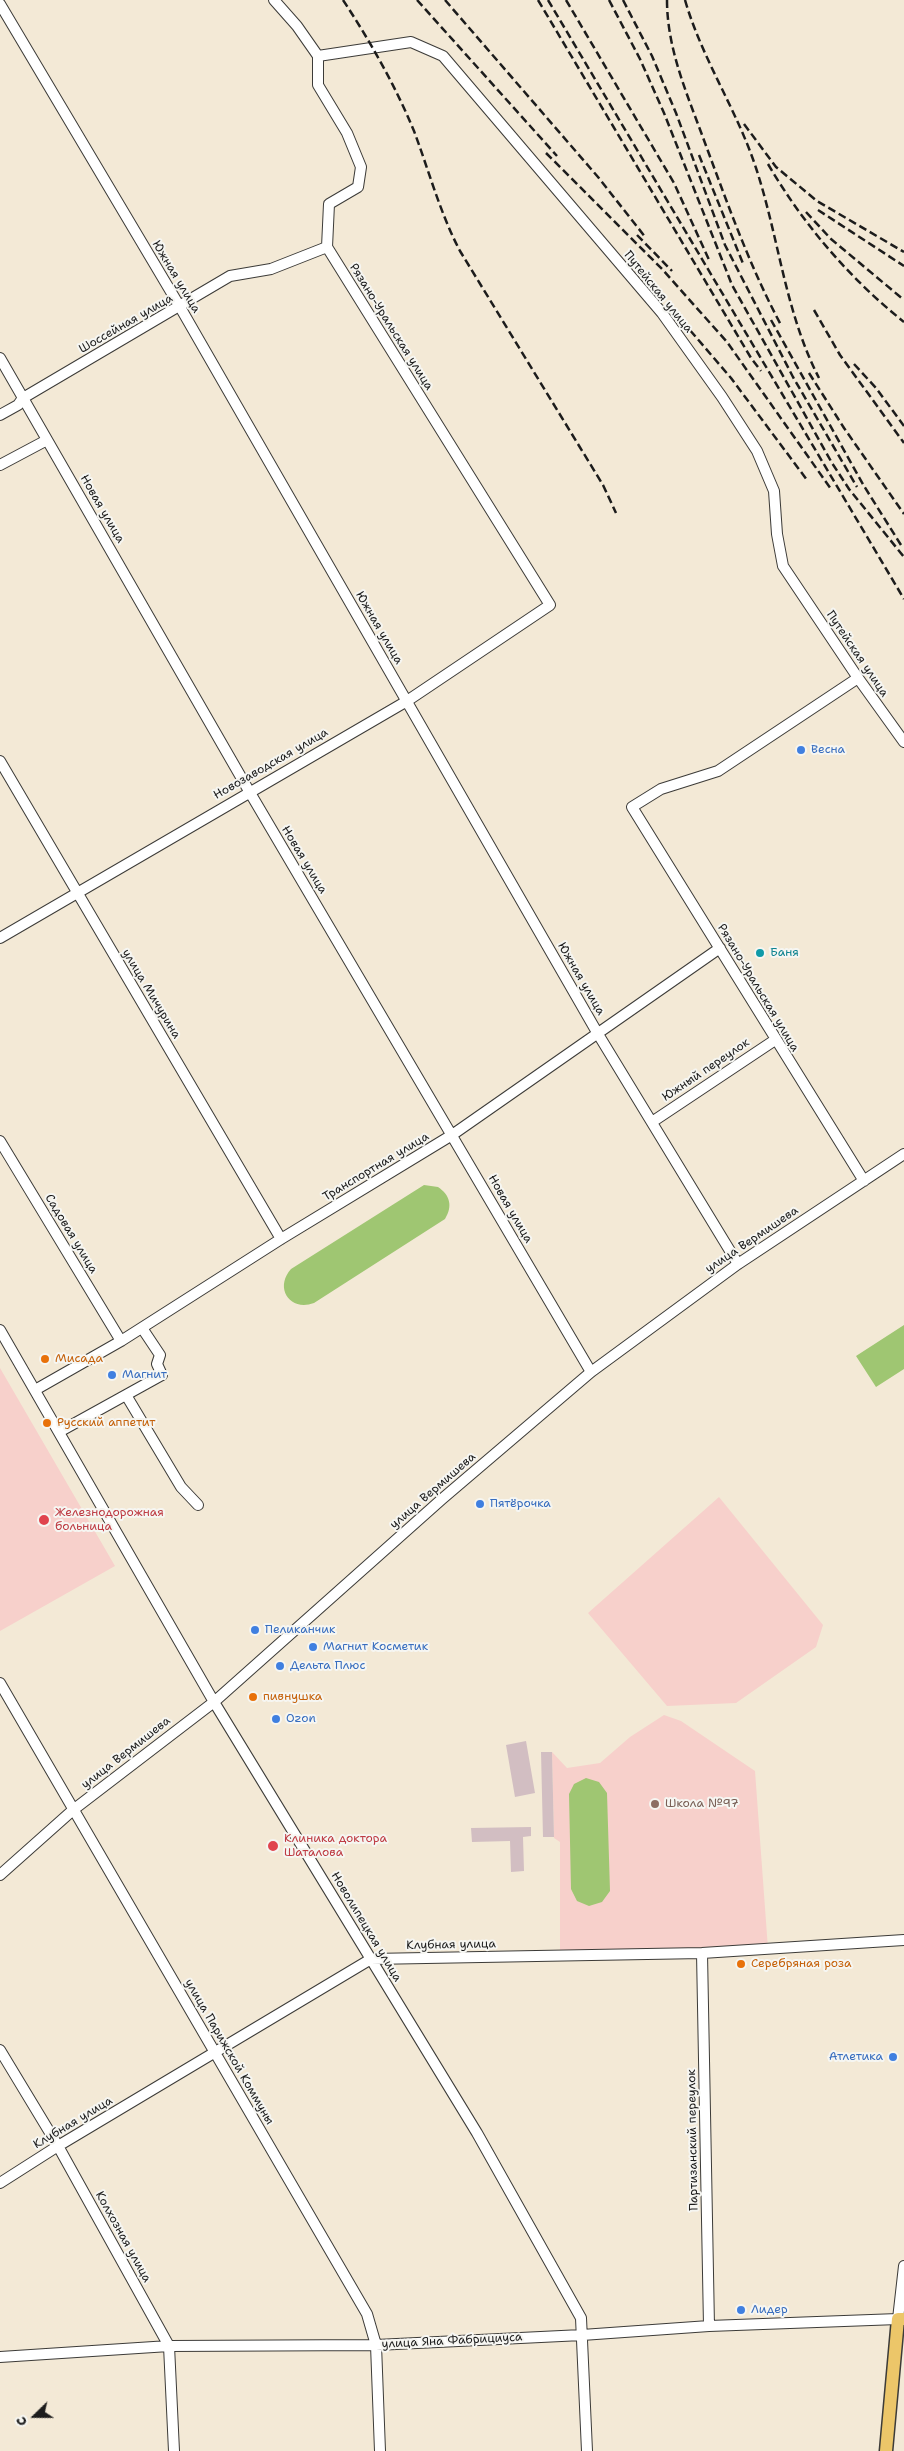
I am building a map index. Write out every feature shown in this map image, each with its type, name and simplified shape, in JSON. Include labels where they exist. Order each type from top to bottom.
[{"type":"main road","points":[[886,2451],[901,2319]]},
{"type":"street","points":[[274,0],[297,26],[318,56],[318,85],[347,133],[360,167],[358,187],[330,204],[327,247]]},
{"type":"street","name":"Южная улица","points":[[0,4],[180,307],[598,1034],[738,1264]]},
{"type":"street","name":"Путейская улица","points":[[318,56],[411,42],[443,56],[662,313],[722,398],[757,451],[774,492],[777,534],[783,566],[858,678],[904,742]]},
{"type":"street","name":"Шоссейная улица","points":[[0,416],[18,405],[23,398],[230,276],[271,269],[327,247]]},
{"type":"street","name":"Рязано-Уральская улица","points":[[327,247],[550,605]]},
{"type":"street","name":"Новая улица","points":[[0,358],[249,791],[591,1372]]},
{"type":"street","points":[[0,465],[47,440]]},
{"type":"street","name":"Новозаводская улица","points":[[0,938],[406,701],[550,605]]},
{"type":"street","name":"Рязано-Уральская улица","points":[[858,678],[718,771],[661,789],[632,807],[864,1181]]},
{"type":"street","name":"улица Мичурина","points":[[0,761],[281,1239]]},
{"type":"street","name":"Транспортная улица","points":[[34,1390],[121,1341],[281,1239],[452,1135],[720,948]]},
{"type":"street","name":"Южный переулок","points":[[652,1122],[775,1040]]},
{"type":"street","name":"Садовая улица","points":[[0,1140],[121,1341]]},
{"type":"street","name":"улица Вермишева","points":[[0,1875],[73,1810],[214,1702],[442,1499],[591,1372],[738,1264],[904,1154]]},
{"type":"street","points":[[59,1432],[162,1375],[157,1364],[160,1355],[142,1328]]},
{"type":"street","name":"Новолипецкая улица","points":[[0,1330],[214,1702],[506,2184],[581,2318],[587,2451]]},
{"type":"street","points":[[126,1396],[181,1487],[198,1505]]},
{"type":"street","name":"улица Парижской Коммуны","points":[[0,1683],[367,2314],[376,2345],[380,2451]]},
{"type":"street","name":"Клубная улица","points":[[0,2183],[214,2052],[371,1960],[702,1953],[904,1940]]},
{"type":"street","name":"Партизанский переулок","points":[[702,1953],[709,2326]]},
{"type":"street","name":"Колхозная улица","points":[[0,2050],[58,2146],[170,2346],[174,2451]]},
{"type":"street","points":[[901,2319],[904,2266]]},
{"type":"street","name":"улица Яна Фабрициуса","points":[[0,2357],[170,2346],[376,2345],[582,2335],[709,2326],[901,2319]]},
{"type":"shaded area","name":"Железнодорожная больница","points":[[0,1368],[115,1566],[0,1631]]},
{"type":"shaded area","points":[[719,1497],[823,1625],[816,1647],[736,1703],[667,1706],[588,1613]]},
{"type":"shaded area","name":"Школа №97","points":[[664,1715],[681,1721],[755,1771],[768,1949],[560,1956],[560,1842],[554,1838],[552,1752],[567,1768],[600,1763],[630,1737]]},
{"type":"shaded area","points":[[526,1741],[535,1793],[515,1797],[506,1745]]},
{"type":"shaded area","points":[[541,1752],[552,1752],[554,1837],[543,1837]]},
{"type":"shaded area","points":[[531,1827],[531,1836],[523,1837],[524,1871],[511,1872],[510,1841],[472,1842],[471,1828]]},
{"type":"green space","points":[[424,1185],[438,1187],[448,1197],[449,1210],[445,1219],[314,1303],[298,1304],[287,1296],[284,1284],[286,1276],[291,1269]]},
{"type":"green space","points":[[904,1325],[904,1369],[876,1387],[856,1356]]},
{"type":"green space","points":[[586,1778],[599,1782],[607,1793],[610,1891],[602,1902],[589,1906],[577,1901],[571,1889],[569,1794],[574,1784]]},
{"type":"railway","points":[[343,0],[382,64],[407,114],[441,207],[460,251],[603,485],[616,513]]},
{"type":"railway","points":[[417,0],[557,156]]},
{"type":"railway","points":[[445,0],[598,177],[646,238]]},
{"type":"railway","points":[[538,0],[751,358],[761,371]]},
{"type":"railway","points":[[548,0],[904,599]]},
{"type":"railway","points":[[566,0],[674,183],[710,262]]},
{"type":"railway","points":[[609,0],[640,59],[664,113],[732,285],[832,463],[849,489],[904,557]]},
{"type":"railway","points":[[623,0],[652,56],[676,113],[725,245],[793,377],[857,487]]},
{"type":"railway","points":[[667,0],[671,37],[680,73],[740,235],[759,281],[781,325]]},
{"type":"railway","points":[[685,0],[692,22],[756,168],[790,301],[807,353],[819,378]]},
{"type":"railway","points":[[744,124],[776,167],[817,201],[904,252]]},
{"type":"railway","points":[[546,153],[662,269],[727,342],[831,489]]},
{"type":"railway","points":[[699,155],[744,266]]},
{"type":"railway","points":[[768,164],[796,208],[828,249],[864,287],[904,322]]},
{"type":"railway","points":[[818,210],[904,266]]},
{"type":"railway","points":[[806,212],[831,239],[904,300]]},
{"type":"railway","points":[[637,235],[672,271]]},
{"type":"railway","points":[[659,294],[731,378],[807,480]]},
{"type":"railway","points":[[814,310],[840,355],[904,443]]},
{"type":"railway","points":[[771,320],[864,486],[901,545]]},
{"type":"railway","points":[[854,364],[876,388],[904,426]]},
{"type":"railway","points":[[809,373],[844,428],[904,514]]},
{"type":"place","name":"Весна","points":[[801,750]]},
{"type":"place","name":"Баня","points":[[760,953]]},
{"type":"place","name":"Мисада","points":[[45,1359]]},
{"type":"place","name":"Магнит","points":[[112,1375]]},
{"type":"place","name":"Русский аппетит","points":[[47,1423]]},
{"type":"place","name":"Пятёрочка","points":[[480,1504]]},
{"type":"place","name":"Железнодорожная больница","points":[[44,1520]]},
{"type":"place","name":"Пеликанчик","points":[[255,1630]]},
{"type":"place","name":"Магнит Косметик","points":[[313,1647]]},
{"type":"place","name":"Дельта Плюс","points":[[280,1666]]},
{"type":"place","name":"пивнушка","points":[[253,1697]]},
{"type":"place","name":"Ozon","points":[[276,1719]]},
{"type":"place","name":"Школа №97","points":[[655,1804]]},
{"type":"place","name":"Клиника доктора Шаталова","points":[[273,1846]]},
{"type":"place","name":"Серебряная роза","points":[[741,1964]]},
{"type":"place","name":"Атлетика","points":[[893,2057]]},
{"type":"place","name":"Лидер","points":[[741,2310]]}]
